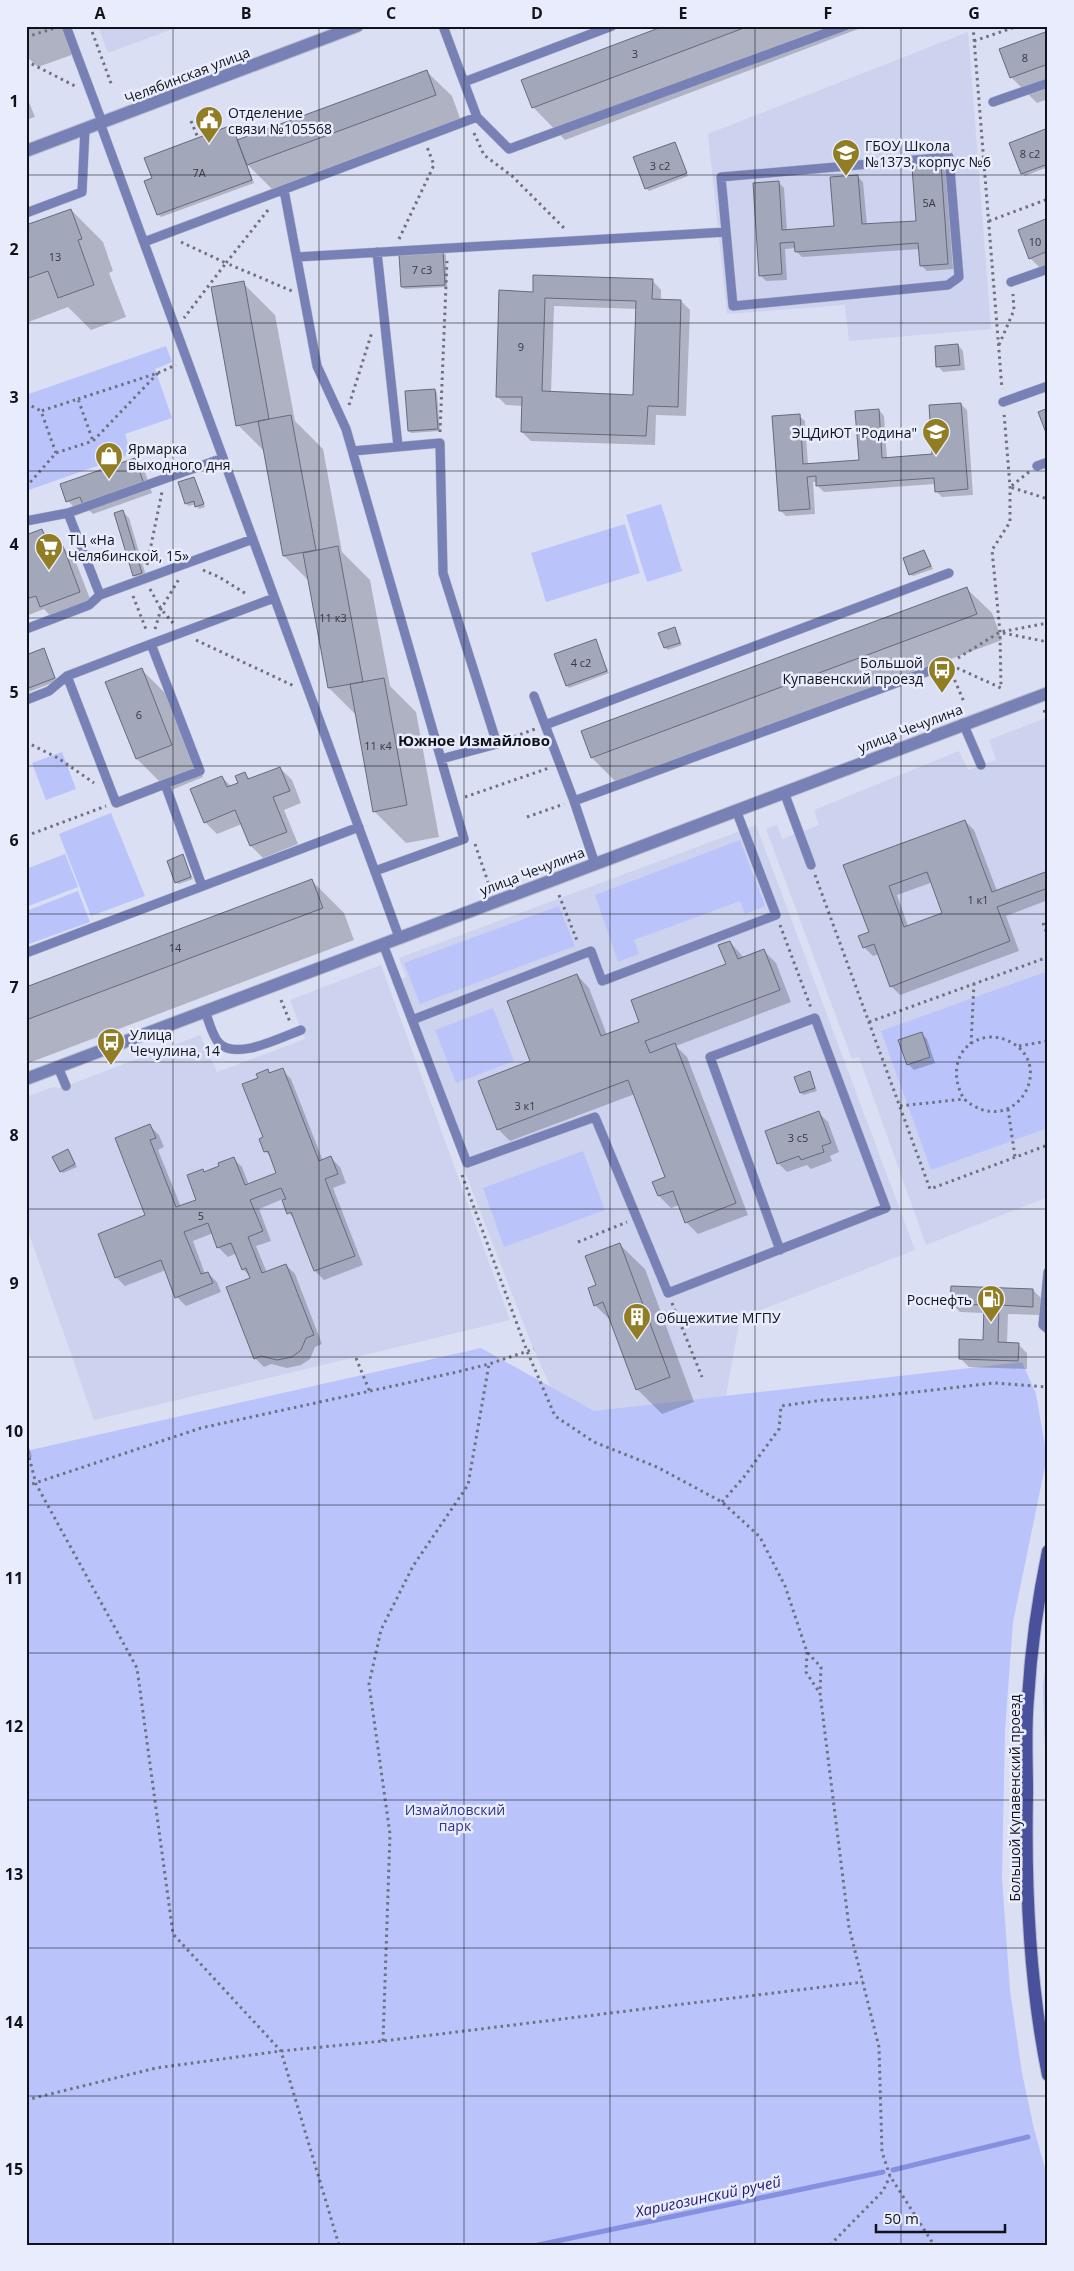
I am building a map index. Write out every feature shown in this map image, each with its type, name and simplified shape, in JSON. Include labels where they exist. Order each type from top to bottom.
[{"type":"main road","name":"Большой Купавенский проезд","points":[[1048,1551],[1038,1597],[1028,1699],[1026,1845],[1031,1948],[1040,2036],[1048,2075]]},
{"type":"street","name":"Челябинская улица","points":[[26,151],[357,26]]},
{"type":"street","name":"улица Чечулина","points":[[26,1079],[963,723],[1048,693]]},
{"type":"lane","points":[[66,26],[399,937]]},
{"type":"lane","points":[[443,26],[464,82],[473,119],[509,149],[845,26]]},
{"type":"lane","points":[[464,82],[612,26]]},
{"type":"lane","points":[[993,102],[1048,83]]},
{"type":"lane","points":[[144,242],[473,119]]},
{"type":"lane","points":[[26,212],[82,192],[85,129]]},
{"type":"lane","points":[[949,157],[959,277],[948,285],[733,306],[726,232],[721,177],[949,157]]},
{"type":"lane","points":[[284,190],[317,366],[343,422],[353,451],[464,839],[375,871]]},
{"type":"lane","points":[[123,215],[133,211]]},
{"type":"lane","points":[[297,256],[726,232]]},
{"type":"lane","points":[[377,252],[398,446]]},
{"type":"lane","points":[[1011,282],[1048,269]]},
{"type":"lane","points":[[1003,402],[1048,386]]},
{"type":"lane","points":[[353,451],[440,443],[443,573],[496,744],[441,759]]},
{"type":"lane","points":[[26,521],[68,513],[223,458]]},
{"type":"lane","points":[[1037,466],[1048,462]]},
{"type":"lane","points":[[68,513],[100,595]]},
{"type":"lane","points":[[26,629],[89,605],[100,595],[253,539]]},
{"type":"lane","points":[[545,725],[949,574]]},
{"type":"lane","points":[[26,700],[49,691],[67,676],[274,598]]},
{"type":"lane","points":[[67,676],[115,800],[200,772],[151,644]]},
{"type":"lane","points":[[574,800],[948,664]]},
{"type":"lane","points":[[534,696],[574,800],[594,864]]},
{"type":"lane","points":[[963,723],[981,765]]},
{"type":"lane","points":[[165,784],[202,886]]},
{"type":"lane","points":[[784,792],[811,864]]},
{"type":"lane","points":[[412,1020],[591,951],[602,982],[776,915],[736,810]]},
{"type":"lane","points":[[26,953],[359,827]]},
{"type":"lane","points":[[382,944],[467,1163],[595,1117],[668,1293],[780,1250],[886,1208],[815,1018],[710,1057],[780,1250]]},
{"type":"lane","points":[[205,1011],[218,1042],[225,1048],[239,1050],[251,1048],[298,1031]]},
{"type":"lane","points":[[58,1067],[66,1086]]},
{"type":"lane","points":[[1048,1272],[1043,1325],[1048,1329]]},
{"type":"path","points":[[26,37],[60,26]]},
{"type":"path","points":[[90,26],[112,86]]},
{"type":"path","points":[[948,664],[1001,688],[1000,632],[992,550],[1010,522],[1010,487],[973,26]]},
{"type":"path","points":[[974,41],[1018,26]]},
{"type":"path","points":[[26,61],[91,94]]},
{"type":"path","points":[[473,119],[484,155],[512,176],[576,240]]},
{"type":"path","points":[[191,121],[198,138]]},
{"type":"path","points":[[393,251],[434,165],[423,138]]},
{"type":"path","points":[[176,328],[284,190]]},
{"type":"path","points":[[989,221],[1048,199]]},
{"type":"path","points":[[165,234],[226,263],[304,296]]},
{"type":"path","points":[[440,443],[448,290],[447,248]]},
{"type":"path","points":[[999,345],[1014,310],[1011,282]]},
{"type":"path","points":[[994,288],[999,286]]},
{"type":"path","points":[[343,422],[374,329]]},
{"type":"path","points":[[41,411],[158,372],[187,360]]},
{"type":"path","points":[[26,487],[56,454],[92,441],[158,372]]},
{"type":"path","points":[[78,399],[92,441]]},
{"type":"path","points":[[26,403],[41,411],[56,454]]},
{"type":"path","points":[[1010,487],[1037,466]]},
{"type":"path","points":[[165,480],[144,579],[161,608],[182,633],[310,694]]},
{"type":"path","points":[[1010,487],[1048,499]]},
{"type":"path","points":[[151,644],[161,608],[190,562],[193,566],[220,576],[240,588],[258,604]]},
{"type":"path","points":[[129,585],[151,644]]},
{"type":"path","points":[[948,664],[1000,632],[1048,622]]},
{"type":"path","points":[[1000,632],[1048,642]]},
{"type":"path","points":[[948,664],[964,702]]},
{"type":"path","points":[[1044,710],[1048,720]]},
{"type":"path","points":[[496,744],[545,725]]},
{"type":"path","points":[[26,742],[58,758],[115,800]]},
{"type":"path","points":[[452,801],[559,765]]},
{"type":"path","points":[[26,836],[115,800]]},
{"type":"path","points":[[527,817],[574,800]]},
{"type":"path","points":[[472,836],[488,882]]},
{"type":"path","points":[[811,864],[930,1188],[1048,1145]]},
{"type":"path","points":[[559,894],[582,955]]},
{"type":"path","points":[[776,915],[815,1018]]},
{"type":"path","points":[[1043,923],[1048,936]]},
{"type":"path","points":[[869,1022],[1048,956]]},
{"type":"path","points":[[971,1044],[974,983]]},
{"type":"path","points":[[281,1000],[298,1031]]},
{"type":"path","points":[[995,1037],[1008,1040],[1018,1046],[1026,1057],[1030,1069],[1030,1082],[1026,1093],[1018,1102],[1008,1109],[997,1112],[985,1111],[964,1099],[958,1088],[956,1077],[957,1065],[962,1053],[971,1044],[982,1038],[995,1037]]},
{"type":"path","points":[[1018,1046],[1048,1042]]},
{"type":"path","points":[[900,1106],[964,1099]]},
{"type":"path","points":[[1008,1109],[1015,1157]]},
{"type":"path","points":[[578,1242],[637,1218]]},
{"type":"path","points":[[668,1293],[702,1377]]},
{"type":"path","points":[[26,1486],[201,1428],[370,1392],[489,1364],[534,1349]]},
{"type":"path","points":[[527,1351],[555,1416],[594,1442],[657,1467],[722,1502],[760,1537],[784,1586],[806,1652],[806,1672],[820,1693]]},
{"type":"path","points":[[356,1358],[370,1392]]},
{"type":"path","points":[[383,2041],[390,1834],[369,1684],[381,1630],[413,1566],[468,1485],[489,1364]]},
{"type":"path","points":[[722,1502],[744,1477],[778,1429],[782,1406],[823,1400],[862,1398],[994,1383],[1048,1387]]},
{"type":"path","points":[[26,1445],[36,1484],[137,1668],[173,1934],[281,2051],[339,2245]]},
{"type":"path","points":[[806,1652],[821,1667],[820,1693],[849,1927],[879,2047],[882,2152],[890,2176],[934,2245]]},
{"type":"path","points":[[26,2100],[156,2068],[281,2051],[383,2041],[863,1982]]},
{"type":"path","points":[[830,2245],[883,2191],[890,2176]]},
{"type":"shaded area","points":[[98,26],[181,26],[108,53]]},
{"type":"shaded area","name":"ГБОУ Школа №1373, корпус №6","points":[[968,32],[991,329],[849,341],[845,305],[727,314],[708,134]]},
{"type":"shaded area","points":[[1048,717],[1048,1197],[926,1245],[859,1057],[852,1059],[766,829],[777,825],[782,839],[819,825],[814,810],[959,751],[968,770],[996,760],[989,740]]},
{"type":"shaded area","points":[[756,825],[915,1250],[740,1318],[724,1407],[720,1415],[561,1411],[529,1338],[392,982],[406,977],[399,958]]},
{"type":"shaded area","points":[[381,965],[510,1320],[94,1420],[26,1225],[26,1097],[53,1087],[61,1088],[200,1035],[217,1072],[305,1039],[290,1000]]},
{"type":"green space","points":[[166,346],[172,362],[155,369],[172,418],[125,434],[131,454],[26,491],[26,395]]},
{"type":"green space","points":[[661,504],[682,571],[647,582],[626,515]]},
{"type":"green space","points":[[625,524],[640,573],[546,602],[531,553]]},
{"type":"green space","points":[[62,752],[76,789],[46,800],[32,763]]},
{"type":"green space","points":[[111,813],[145,896],[91,916],[59,834]]},
{"type":"green space","points":[[740,840],[765,906],[745,914],[740,901],[634,940],[639,954],[618,962],[595,895]]},
{"type":"green space","points":[[65,854],[78,887],[26,907],[26,869]]},
{"type":"green space","points":[[78,891],[90,922],[26,945],[26,911]]},
{"type":"green space","points":[[559,906],[575,946],[420,1004],[404,963]]},
{"type":"green space","points":[[1048,971],[1048,1128],[931,1170],[881,1031]]},
{"type":"green space","points":[[493,1008],[514,1061],[456,1083],[435,1030]]},
{"type":"green space","points":[[583,1151],[605,1210],[504,1247],[483,1188]]},
{"type":"green space","name":"Измайловский парк","points":[[481,1348],[594,1411],[1022,1362],[1036,1394],[1047,1457],[1013,1622],[1005,1731],[1002,1878],[1010,1990],[1022,2073],[1034,2129],[1048,2179],[1048,2245],[26,2245],[26,1451]]},
{"type":"green space","points":[[1048,1647],[1048,1851],[1043,1687]]},
{"type":"building","points":[[664,26],[749,26],[532,108],[521,80]]},
{"type":"building","points":[[1048,31],[1048,64],[1010,78],[999,49]]},
{"type":"building","points":[[427,70],[436,95],[247,165],[237,140]]},
{"type":"building","points":[[232,125],[252,180],[157,215],[144,181],[152,178],[144,158]]},
{"type":"building","points":[[1048,128],[1048,164],[1021,174],[1009,143]]},
{"type":"building","points":[[675,142],[687,173],[645,189],[633,157]]},
{"type":"building","points":[[941,165],[948,264],[920,266],[918,243],[795,252],[794,242],[780,243],[782,274],[759,276],[753,183],[779,181],[782,230],[834,226],[830,177],[858,175],[862,224],[916,221],[912,167]]},
{"type":"building","points":[[71,209],[82,239],[78,240],[94,285],[58,298],[48,271],[26,279],[26,225]]},
{"type":"building","points":[[1048,218],[1048,251],[1029,259],[1018,230]]},
{"type":"building","points":[[443,251],[445,285],[401,287],[399,254]]},
{"type":"building","points":[[533,275],[653,279],[652,299],[681,300],[678,407],[648,406],[646,436],[521,432],[522,397],[496,397],[499,290],[533,292]],"holes":[[[545,298],[636,301],[633,395],[542,391]]]},
{"type":"building","points":[[244,281],[269,419],[236,426],[211,287]]},
{"type":"building","points":[[958,344],[960,365],[936,367],[935,346]]},
{"type":"building","points":[[435,389],[438,429],[408,431],[405,391]]},
{"type":"building","name":"ЭЦДиЮТ \"Родина\"","points":[[961,403],[968,489],[935,492],[934,478],[816,486],[816,476],[807,477],[810,509],[779,511],[772,416],[800,414],[803,464],[859,460],[855,411],[879,409],[882,458],[932,454],[929,405]]},
{"type":"building","points":[[1048,408],[1048,438],[1038,412]]},
{"type":"building","points":[[291,415],[316,550],[283,556],[258,421]]},
{"type":"building","points":[[135,458],[144,484],[83,505],[80,497],[66,502],[60,484]]},
{"type":"building","points":[[194,477],[204,504],[195,507],[194,501],[185,504],[178,482]]},
{"type":"building","points":[[123,510],[142,573],[133,576],[114,513]]},
{"type":"building","name":"ТЦ «На Челябинской, 15»","points":[[42,529],[50,551],[63,546],[80,592],[40,607],[36,596],[26,599],[26,535]]},
{"type":"building","points":[[338,546],[363,682],[328,688],[303,553]]},
{"type":"building","points":[[924,550],[931,566],[909,575],[903,558]]},
{"type":"building","points":[[967,587],[977,614],[591,758],[581,731]]},
{"type":"building","points":[[675,627],[680,643],[664,648],[658,633]]},
{"type":"building","points":[[596,639],[607,671],[566,686],[554,654]]},
{"type":"building","points":[[44,648],[55,678],[26,689],[26,655]]},
{"type":"building","points":[[142,668],[172,745],[136,759],[105,682]]},
{"type":"building","points":[[384,678],[407,805],[373,812],[350,684]]},
{"type":"building","points":[[280,767],[290,791],[273,797],[287,832],[250,846],[235,810],[204,823],[190,789],[222,776],[227,787],[238,783],[235,776],[245,772],[248,779]]},
{"type":"building","points":[[965,820],[992,892],[1048,871],[1048,888],[997,907],[1010,941],[890,987],[874,944],[863,948],[858,936],[869,932],[843,865]],"holes":[[[927,872],[942,913],[904,927],[889,886]]]},
{"type":"building","points":[[183,854],[191,877],[175,883],[167,861]]},
{"type":"building","points":[[312,879],[323,908],[26,1020],[26,987]]},
{"type":"building","points":[[730,941],[738,959],[764,949],[780,990],[645,1041],[650,1053],[675,1043],[736,1203],[685,1223],[673,1191],[658,1196],[652,1182],[665,1177],[628,1080],[497,1130],[478,1081],[530,1061],[507,1001],[577,974],[601,1036],[639,1022],[631,1000],[726,964],[718,945]]},
{"type":"building","points":[[922,1032],[930,1057],[907,1065],[898,1040]]},
{"type":"building","points":[[283,1068],[319,1161],[331,1156],[338,1174],[325,1179],[355,1256],[314,1271],[291,1212],[287,1214],[282,1200],[286,1199],[281,1188],[250,1200],[263,1231],[248,1237],[262,1273],[286,1264],[314,1335],[306,1338],[301,1350],[292,1357],[277,1360],[261,1356],[254,1359],[226,1287],[250,1278],[246,1268],[242,1270],[231,1243],[217,1248],[208,1223],[184,1232],[201,1274],[208,1272],[213,1283],[175,1298],[161,1260],[115,1278],[98,1234],[145,1215],[115,1138],[150,1124],[156,1138],[150,1140],[176,1207],[196,1200],[187,1175],[203,1169],[204,1172],[219,1166],[218,1163],[234,1157],[245,1185],[276,1173],[268,1151],[264,1152],[259,1139],[263,1137],[242,1084],[258,1078],[256,1074],[268,1069],[269,1073]]},
{"type":"building","points":[[810,1071],[815,1088],[800,1093],[794,1077]]},
{"type":"building","points":[[819,1111],[831,1143],[822,1146],[824,1152],[801,1160],[799,1156],[777,1164],[765,1131]]},
{"type":"building","points":[[68,1149],[75,1164],[60,1172],[52,1157]]},
{"type":"building","name":"Общежитие МГПУ","points":[[620,1243],[670,1377],[636,1390],[603,1302],[594,1306],[588,1288],[596,1285],[585,1256]]},
{"type":"building","name":"Роснефть","points":[[951,1286],[1033,1289],[1033,1307],[999,1305],[998,1342],[1019,1343],[1018,1361],[959,1359],[959,1339],[983,1340],[984,1305],[950,1304]]},
{"type":"waterway","name":"Харигозинский ручей","points":[[893,2170],[1028,2137]]},
{"type":"waterway","name":"Харигозинский ручей","points":[[538,2245],[883,2172]]},
{"type":"place","name":"Отделение связи №105568","points":[[209,144]]},
{"type":"place","name":"ГБОУ Школа №1373, корпус №6","points":[[846,177]]},
{"type":"place","name":"ЭЦДиЮТ \"Родина\"","points":[[936,456]]},
{"type":"place","name":"Ярмарка выходного дня","points":[[109,480]]},
{"type":"place","name":"ТЦ «На Челябинской, 15»","points":[[49,571]]},
{"type":"place","name":"Большой Купавенский проезд","points":[[942,694]]},
{"type":"place","name":"Улица Чечулина, 14","points":[[111,1066]]},
{"type":"place","name":"Роснефть","points":[[991,1323]]},
{"type":"place","name":"Общежитие МГПУ","points":[[637,1341]]},
{"type":"district","name":"Южное Измайлово","points":[[474,740]]}]
